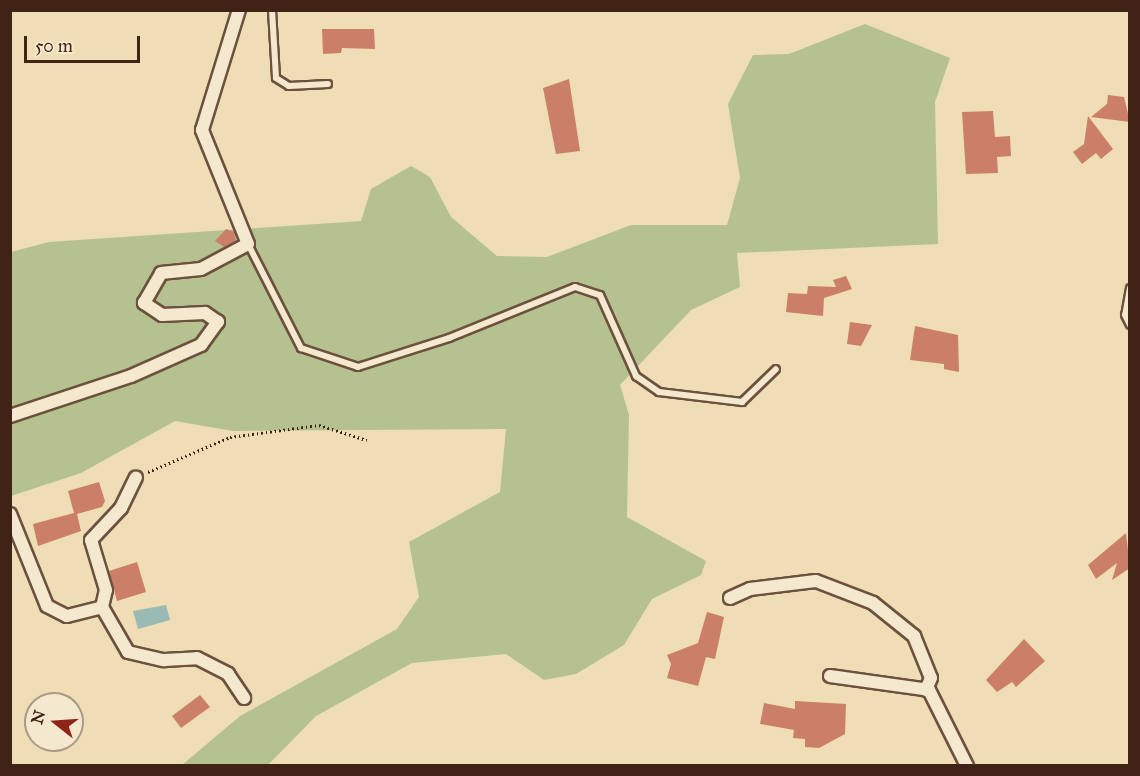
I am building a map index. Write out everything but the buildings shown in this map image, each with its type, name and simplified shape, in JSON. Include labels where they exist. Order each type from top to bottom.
[{"type":"street","points":[[10,416],[131,375],[201,345],[218,322],[205,313],[162,315],[144,303],[161,273],[201,269],[248,244],[202,130],[239,10]]},
{"type":"street","points":[[136,477],[122,508],[91,540],[106,590],[102,607],[128,652],[164,660],[197,658],[228,674],[244,698]]},
{"type":"street","points":[[10,514],[15,516],[47,606],[67,615],[102,607]]},
{"type":"street","points":[[730,598],[750,589],[816,581],[873,603],[914,636],[931,678],[926,690]]},
{"type":"street","points":[[830,676],[926,690]]},
{"type":"street","points":[[926,690],[967,765]]},
{"type":"lane","points":[[272,10],[276,78],[290,86],[328,84]]},
{"type":"lane","points":[[248,244],[301,348],[358,367],[449,338],[575,287],[600,295],[636,376],[659,392],[742,402],[776,369]]},
{"type":"lane","points":[[1130,288],[1125,315],[1130,326]]},
{"type":"path","points":[[136,477],[230,437],[319,425],[367,440]]},
{"type":"green space","points":[[865,24],[950,58],[935,102],[938,244],[737,253],[740,287],[691,310],[620,385],[629,415],[627,517],[706,561],[701,575],[652,599],[624,645],[576,674],[544,680],[506,654],[412,663],[316,716],[268,765],[182,765],[240,716],[397,629],[419,597],[409,542],[500,492],[506,429],[233,431],[175,421],[81,473],[11,496],[11,252],[49,242],[361,221],[371,189],[411,166],[430,177],[451,217],[497,256],[547,257],[631,225],[727,225],[740,178],[728,104],[753,55],[789,54]]},
{"type":"water","points":[[166,605],[170,620],[138,629],[133,611]]}]
